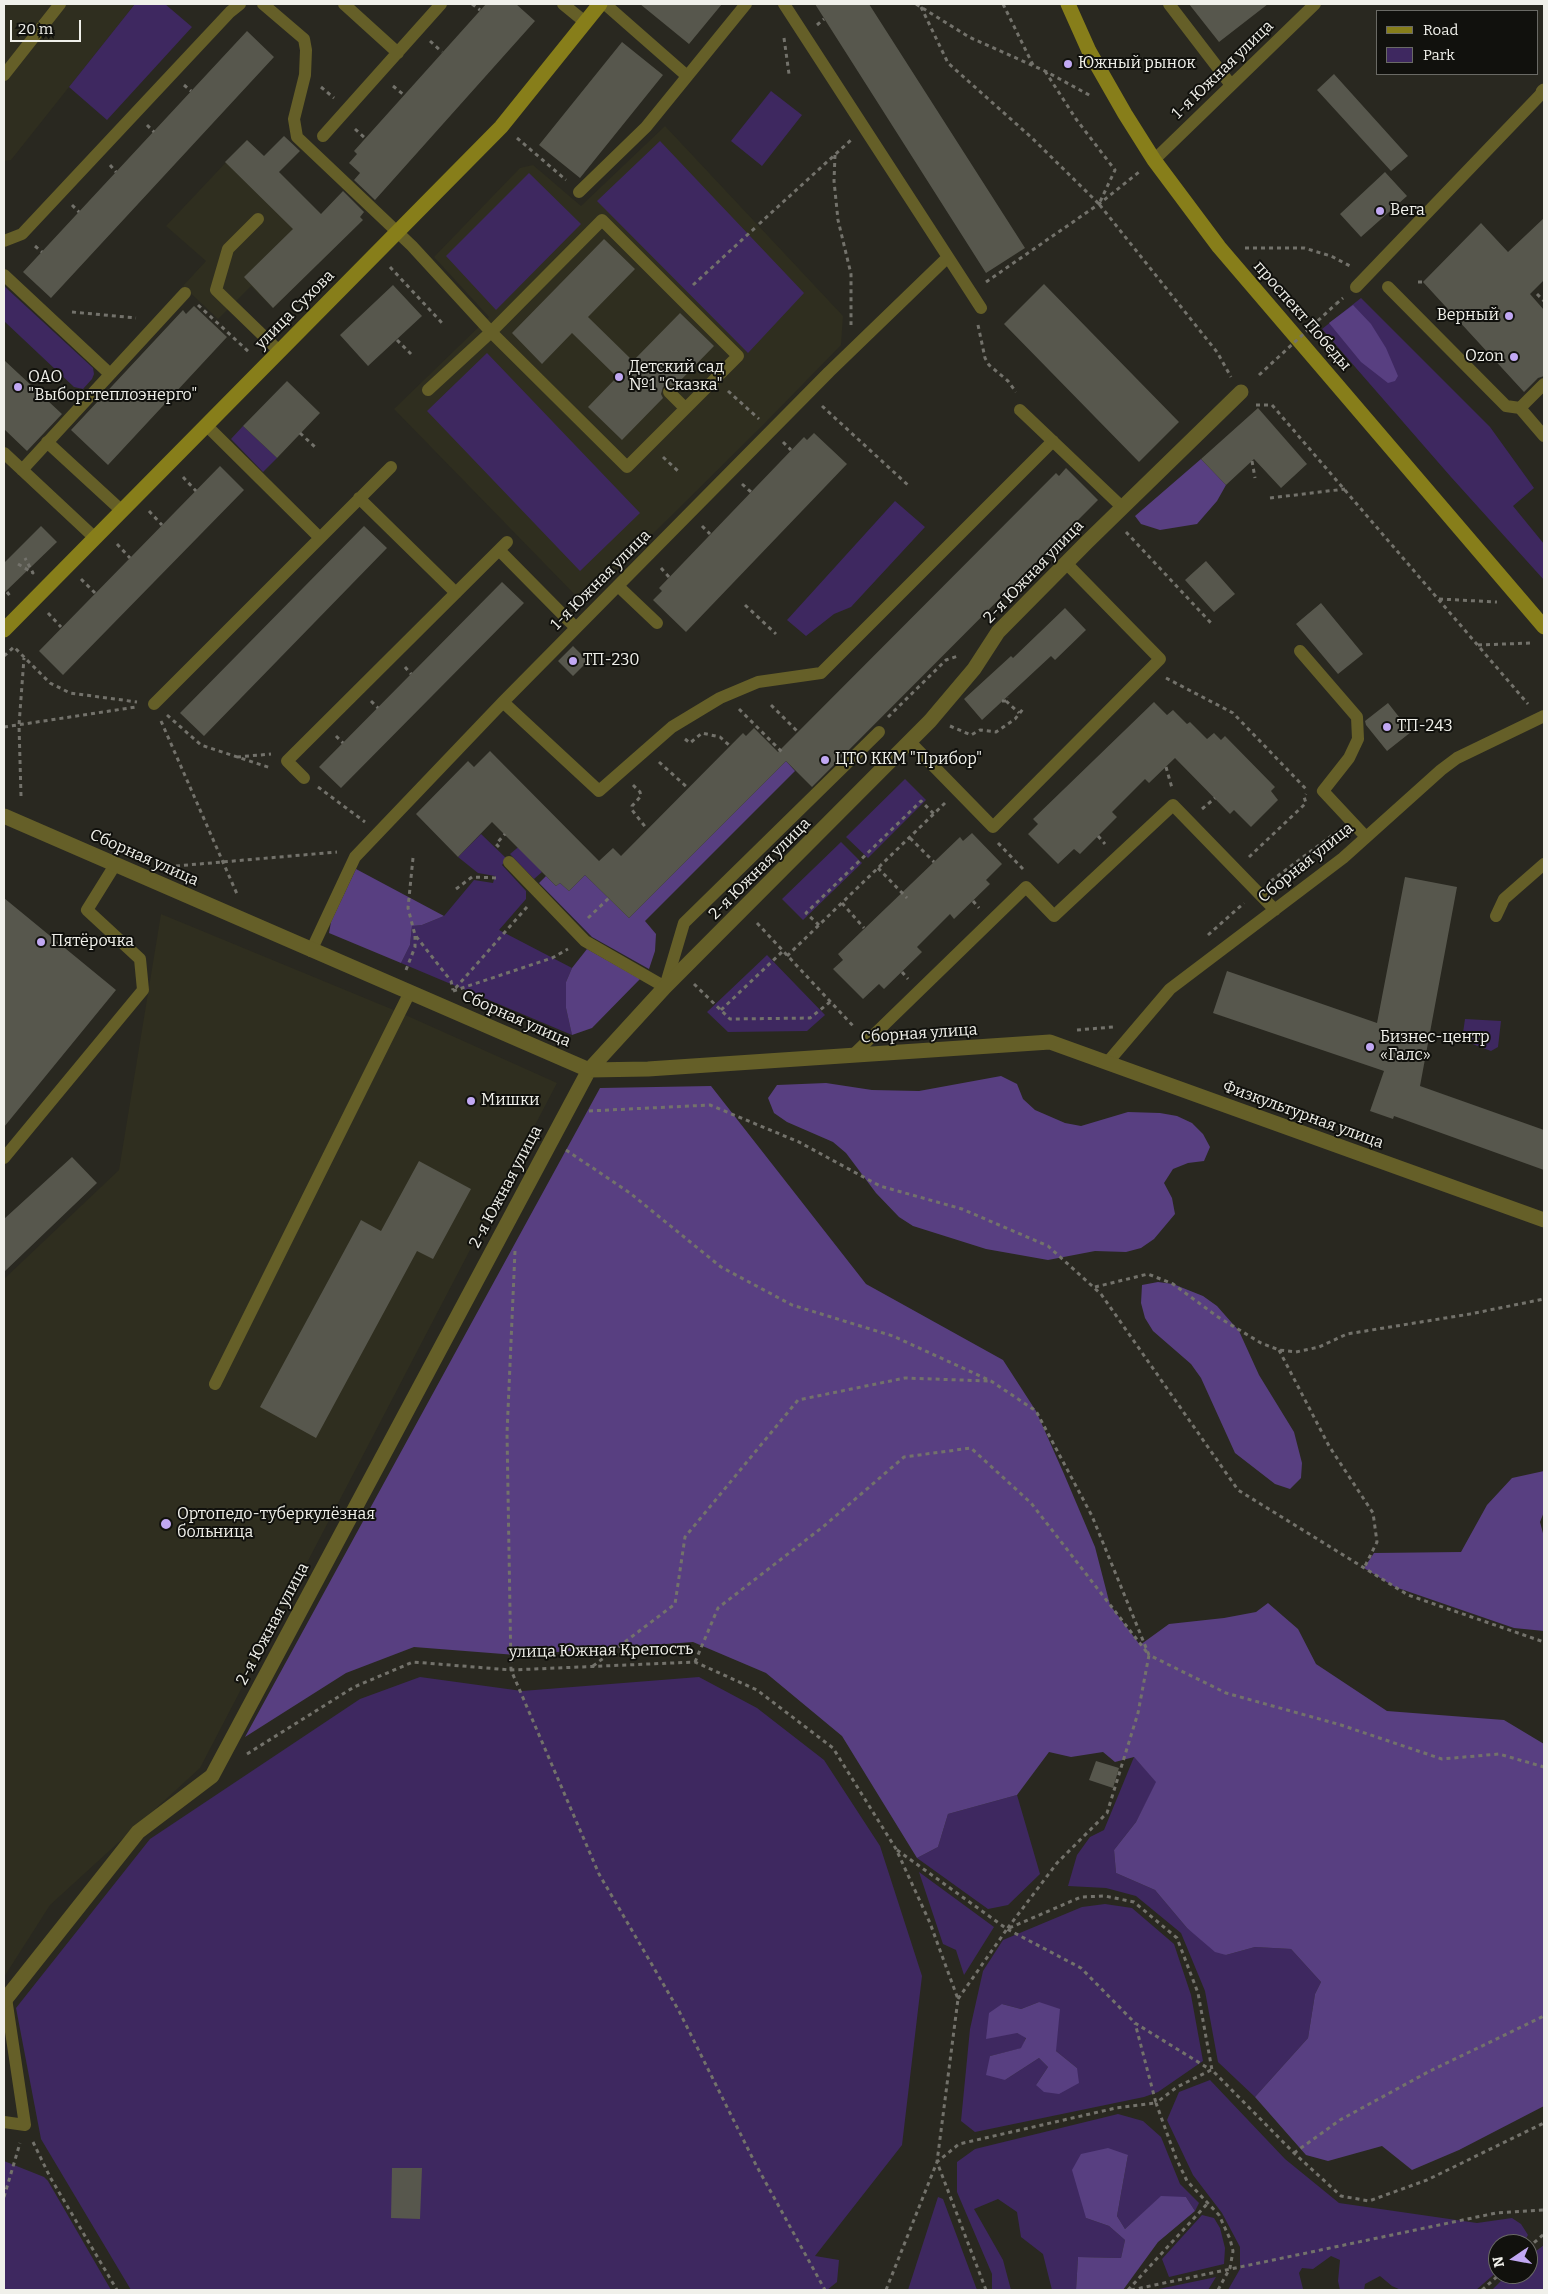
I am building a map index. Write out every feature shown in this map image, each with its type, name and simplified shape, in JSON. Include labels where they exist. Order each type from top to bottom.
[{"type":"street","name":"улица Сухова","points":[[4,630],[501,127],[600,4]]},
{"type":"street","name":"проспект Победы","points":[[1068,4],[1089,51],[1154,160],[1219,247],[1544,627]]},
{"type":"street","name":"2-я Южная улица","points":[[4,1999],[138,1832],[212,1776],[589,1070],[665,987],[930,721],[974,669],[998,632],[1117,512],[1241,392]]},
{"type":"street","name":"Сборная улица","points":[[4,816],[589,1070],[648,1069],[1050,1042]]},
{"type":"street","name":"Физкультурная улица","points":[[1050,1042],[1544,1220]]},
{"type":"lane","points":[[4,74],[60,4]]},
{"type":"lane","points":[[4,241],[22,234],[230,12],[240,4]]},
{"type":"lane","points":[[263,4],[304,40],[306,50],[305,75],[294,119],[296,137],[397,232],[491,332],[627,467],[738,356],[602,220],[491,332],[428,390]]},
{"type":"lane","points":[[344,4],[398,53]]},
{"type":"lane","points":[[323,136],[441,4]]},
{"type":"lane","points":[[563,4],[585,22]]},
{"type":"lane","points":[[604,4],[687,76]]},
{"type":"lane","points":[[580,192],[646,127],[746,4]]},
{"type":"lane","points":[[784,4],[981,308]]},
{"type":"lane","points":[[1169,4],[1231,84]]},
{"type":"lane","name":"1-я Южная улица","points":[[1154,160],[1231,84],[1302,8],[1315,4]]},
{"type":"lane","points":[[1356,287],[1544,92]]},
{"type":"lane","points":[[258,219],[228,249],[216,290],[279,351]]},
{"type":"lane","name":"1-я Южная улица","points":[[311,950],[355,857],[362,849],[503,702],[808,393],[948,257]]},
{"type":"lane","points":[[4,275],[110,374]]},
{"type":"lane","points":[[1388,286],[1506,406],[1520,408],[1544,436]]},
{"type":"lane","points":[[22,470],[185,293]]},
{"type":"lane","points":[[1520,408],[1544,384]]},
{"type":"lane","points":[[669,392],[685,408]]},
{"type":"lane","points":[[1020,410],[1053,441],[1117,512]]},
{"type":"lane","points":[[206,425],[320,538]]},
{"type":"lane","points":[[503,702],[599,791],[672,727],[720,698],[758,682],[821,674],[1053,441]]},
{"type":"lane","points":[[47,442],[122,511]]},
{"type":"lane","points":[[4,453],[95,538]]},
{"type":"lane","points":[[154,704],[391,467]]},
{"type":"lane","points":[[359,498],[456,593]]},
{"type":"lane","points":[[304,778],[288,761],[503,546],[576,628]]},
{"type":"lane","points":[[910,742],[993,827],[1160,659],[1066,563]]},
{"type":"lane","points":[[618,586],[657,623]]},
{"type":"lane","points":[[1300,651],[1357,717],[1358,739],[1349,758],[1323,791],[1366,837]]},
{"type":"lane","name":"Сборная улица","points":[[1107,1063],[1170,989],[1275,910],[1366,837],[1457,758],[1542,717]]},
{"type":"lane","points":[[509,862],[585,941],[665,987],[684,923],[879,732]]},
{"type":"lane","points":[[852,1056],[1026,887],[1054,916],[1173,805],[1275,910]]},
{"type":"lane","points":[[1496,916],[1504,899],[1544,864]]},
{"type":"lane","points":[[4,1158],[143,990],[140,959],[87,910],[115,865]]},
{"type":"lane","points":[[215,1384],[410,992]]},
{"type":"lane","points":[[4,1999],[24,2125],[4,2122]]},
{"type":"path","points":[[472,4],[480,10]]},
{"type":"path","points":[[916,4],[970,37],[1045,71],[1093,97]]},
{"type":"path","points":[[1003,4],[1033,66]]},
{"type":"path","points":[[921,7],[948,64],[1032,138],[1099,204],[1217,352],[1241,392]]},
{"type":"path","points":[[1045,71],[1076,119],[1115,170],[1099,204]]},
{"type":"path","points":[[305,75],[341,103]]},
{"type":"path","points":[[679,297],[865,128]]},
{"type":"path","points":[[517,138],[580,192]]},
{"type":"path","points":[[835,155],[834,181],[838,220],[851,274],[853,297],[848,354]]},
{"type":"path","points":[[971,292],[1099,204],[1135,174]]},
{"type":"path","points":[[1219,247],[1259,249],[1304,248],[1332,256],[1367,275]]},
{"type":"path","points":[[390,267],[442,324]]},
{"type":"path","points":[[1418,282],[1423,282]]},
{"type":"path","points":[[185,293],[250,353]]},
{"type":"path","points":[[1537,294],[1544,301]]},
{"type":"path","points":[[1259,375],[1336,304]]},
{"type":"path","points":[[40,309],[161,320]]},
{"type":"path","points":[[980,335],[985,358],[989,365],[1003,376],[1017,394],[1020,410]]},
{"type":"path","points":[[397,340],[411,354]]},
{"type":"path","points":[[808,393],[909,486]]},
{"type":"path","points":[[1272,405],[1542,717]]},
{"type":"path","points":[[300,434],[316,448]]},
{"type":"path","points":[[1252,461],[1255,478]]},
{"type":"path","points":[[183,477],[196,491]]},
{"type":"path","points":[[1270,498],[1345,489]]},
{"type":"path","points":[[149,511],[162,525]]},
{"type":"path","points":[[1117,512],[1210,623]]},
{"type":"path","points":[[116,544],[130,558]]},
{"type":"path","points":[[18,564],[33,573],[25,558]]},
{"type":"path","points":[[81,579],[95,593]]},
{"type":"path","points":[[7,592],[10,596]]},
{"type":"path","points":[[1439,599],[1525,604]]},
{"type":"path","points":[[745,606],[776,634]]},
{"type":"path","points":[[48,613],[61,627]]},
{"type":"path","points":[[1478,645],[1522,642],[1537,643]]},
{"type":"path","points":[[21,796],[19,725],[24,658]]},
{"type":"path","points":[[879,732],[883,723],[946,660]]},
{"type":"path","points":[[1150,669],[1233,713],[1308,792],[1304,797],[1306,804],[1236,869]]},
{"type":"path","points":[[1005,700],[1019,714]]},
{"type":"path","points":[[4,727],[154,704],[237,894]]},
{"type":"path","points":[[734,704],[784,753]]},
{"type":"path","points":[[771,705],[798,732]]},
{"type":"path","points":[[930,721],[949,725],[971,735],[980,730],[996,732],[1023,709]]},
{"type":"path","points":[[694,742],[702,733],[720,737],[730,746]]},
{"type":"path","points":[[236,757],[297,752]]},
{"type":"path","points":[[1166,766],[1173,791]]},
{"type":"path","points":[[664,767],[688,788]]},
{"type":"path","points":[[304,778],[354,812]]},
{"type":"path","points":[[641,796],[632,806],[632,810],[647,829]]},
{"type":"path","points":[[1196,815],[1215,798]]},
{"type":"path","points":[[819,925],[806,912],[922,801],[934,814]]},
{"type":"path","points":[[787,956],[946,802]]},
{"type":"path","points":[[1202,941],[1257,891],[1351,821]]},
{"type":"path","points":[[910,838],[934,862]]},
{"type":"path","points":[[994,839],[1027,874]]},
{"type":"path","points":[[176,866],[362,849]]},
{"type":"path","points":[[406,970],[415,947],[415,935],[408,908],[413,858]]},
{"type":"path","points":[[878,868],[907,898]]},
{"type":"path","points":[[456,888],[472,877],[494,880]]},
{"type":"path","points":[[453,991],[539,893]]},
{"type":"path","points":[[575,931],[609,898]]},
{"type":"path","points":[[842,903],[864,928]]},
{"type":"path","points":[[744,909],[862,1035]]},
{"type":"path","points":[[415,935],[451,981],[453,991]]},
{"type":"path","points":[[453,991],[552,958],[585,941]]},
{"type":"path","points":[[721,1010],[783,951]]},
{"type":"path","points":[[706,996],[730,1019],[810,1018],[830,1002]]},
{"type":"path","points":[[1072,1030],[1120,1026]]},
{"type":"path","points":[[566,1112],[710,1105],[799,1142],[880,1186],[962,1209],[1048,1246],[1102,1294],[1238,1490],[1408,1595],[1544,1642]]},
{"type":"path","points":[[551,1140],[630,1193],[721,1267],[792,1305],[894,1336],[991,1381],[1036,1411],[1092,1516],[1149,1655],[1138,1713],[1107,1813],[1057,1863],[1007,1929],[958,1999]]},
{"type":"path","points":[[515,1244],[507,1433],[511,1670],[599,1874],[679,2011],[756,2164],[825,2290]]},
{"type":"path","points":[[1094,1287],[1148,1274],[1173,1284],[1218,1317],[1261,1343],[1279,1350],[1296,1352],[1319,1347],[1347,1334],[1470,1314],[1544,1299]]},
{"type":"path","points":[[1279,1350],[1329,1446],[1373,1512],[1377,1542],[1364,1568]]},
{"type":"path","points":[[592,1666],[675,1604],[685,1537],[798,1400],[905,1378],[991,1381]]},
{"type":"path","points":[[695,1662],[718,1608],[824,1526],[904,1457],[971,1448],[1031,1502],[1149,1655],[1226,1693],[1341,1724],[1442,1759],[1499,1754],[1544,1767]]},
{"type":"path","name":"улица Южная Крепость","points":[[246,1755],[354,1686],[414,1662],[511,1670],[695,1662],[757,1690],[833,1748],[896,1849],[930,1922],[958,1999],[937,2162],[886,2290]]},
{"type":"path","points":[[896,1849],[1007,1929],[1081,1968],[1134,2023],[1212,2070],[1294,2153],[1341,2196],[1369,2201],[1427,2180],[1544,2123]]},
{"type":"path","points":[[1007,1929],[1081,1897],[1105,1896],[1134,1902],[1177,1938],[1198,1993],[1212,2070]]},
{"type":"path","points":[[1294,2153],[1340,2120],[1428,2072],[1544,2016]]},
{"type":"path","points":[[1134,2023],[1156,2103],[1187,2181],[1219,2215],[1230,2239],[1232,2251],[1230,2268],[1218,2290]]},
{"type":"path","points":[[986,2290],[937,2162],[959,2144],[1116,2108],[1156,2103],[1177,2087],[1212,2070]]},
{"type":"path","points":[[4,2198],[24,2125]]},
{"type":"path","points":[[24,2125],[50,2177],[117,2290]]},
{"type":"path","points":[[1130,2290],[1208,2203]]},
{"type":"path","points":[[1130,2290],[1496,2213],[1544,2210]]},
{"type":"shaded area","points":[[4,4],[135,4],[11,160],[4,161]]},
{"type":"shaded area","name":"Детский сад №1 \"Сказка\"","points":[[665,126],[843,316],[841,345],[583,603],[394,409],[489,317],[434,257],[520,168],[533,165],[581,206]]},
{"type":"shaded area","points":[[247,140],[344,238],[273,308],[251,286],[218,319],[183,286],[206,261],[166,226]]},
{"type":"shaded area","points":[[1353,305],[1371,324],[1386,348],[1398,376],[1395,381],[1388,383],[1361,362],[1329,323]]},
{"type":"shaded area","points":[[1201,459],[1226,485],[1217,501],[1197,524],[1160,530],[1141,524],[1135,516]]},
{"type":"shaded area","points":[[786,761],[795,771],[645,921],[656,934],[655,951],[649,969],[592,937],[539,883],[546,876],[556,886],[560,883],[569,891],[585,875],[629,918]]},
{"type":"shaded area","points":[[356,869],[444,916],[422,925],[412,926],[410,945],[401,963],[329,933],[331,922]]},
{"type":"shaded area","name":"Ортопедо-туберкулёзная больница","points":[[161,914],[401,1013],[557,1083],[200,1768],[50,1905],[4,1977],[4,1279],[119,1170]]},
{"type":"shaded area","points":[[587,949],[640,979],[592,1028],[572,1035],[566,1008],[566,982],[572,968]]},
{"type":"shaded area","points":[[1001,1076],[1017,1084],[1023,1099],[1035,1110],[1065,1123],[1081,1126],[1128,1112],[1160,1113],[1177,1116],[1192,1123],[1203,1134],[1210,1147],[1204,1161],[1188,1163],[1173,1169],[1164,1183],[1172,1198],[1175,1214],[1154,1239],[1141,1248],[1126,1252],[1095,1251],[1048,1260],[986,1249],[913,1226],[899,1217],[876,1193],[846,1153],[833,1142],[787,1122],[774,1113],[768,1098],[777,1085],[826,1083],[872,1090],[919,1091]]},
{"type":"shaded area","points":[[711,1086],[866,1284],[1003,1360],[1036,1411],[1064,1474],[1095,1547],[1110,1605],[1140,1645],[1169,1624],[1224,1618],[1256,1612],[1268,1603],[1298,1629],[1316,1664],[1387,1711],[1504,1720],[1544,1744],[1544,2106],[1459,2150],[1412,2170],[1382,2146],[1328,2161],[1306,2155],[1255,2097],[1308,2038],[1315,1994],[1321,1982],[1291,1949],[1255,1947],[1226,1955],[1215,1952],[1187,1928],[1155,1890],[1116,1873],[1114,1850],[1136,1822],[1156,1782],[1134,1757],[1115,1762],[1103,1752],[1071,1757],[1049,1752],[1017,1795],[948,1814],[938,1847],[917,1858],[842,1736],[766,1673],[693,1642],[516,1655],[414,1647],[346,1673],[245,1737],[600,1088]]},
{"type":"shaded area","points":[[1158,1282],[1173,1284],[1203,1296],[1217,1306],[1239,1331],[1259,1375],[1294,1432],[1302,1463],[1301,1478],[1290,1489],[1275,1484],[1235,1453],[1201,1378],[1191,1364],[1153,1331],[1145,1318],[1141,1303],[1142,1285]]},
{"type":"shaded area","points":[[1544,1471],[1544,1512],[1540,1522],[1544,1537],[1544,1631],[1514,1628],[1395,1587],[1364,1568],[1374,1553],[1461,1552],[1487,1505],[1512,1478]]},
{"type":"shaded area","points":[[1039,2002],[1060,2009],[1056,2051],[1077,2068],[1079,2083],[1059,2094],[1044,2092],[1036,2085],[1048,2067],[1039,2058],[1005,2080],[986,2075],[990,2056],[1021,2048],[1026,2038],[1017,2033],[986,2039],[989,2013],[1002,2004],[1021,2009]]},
{"type":"shaded area","points":[[1108,2148],[1128,2155],[1117,2216],[1125,2229],[1161,2196],[1186,2197],[1195,2211],[1158,2242],[1123,2290],[1076,2290],[1078,2257],[1121,2258],[1125,2240],[1109,2226],[1086,2218],[1072,2170],[1081,2154]]},
{"type":"green space","points":[[135,4],[165,4],[192,27],[107,120],[69,87]]},
{"type":"green space","points":[[771,91],[802,115],[762,166],[731,141]]},
{"type":"green space","points":[[660,141],[804,293],[748,353],[597,201]]},
{"type":"green space","points":[[529,173],[581,224],[496,310],[446,256]]},
{"type":"green space","points":[[4,286],[93,368],[94,374],[92,379],[83,389],[74,387],[4,321]]},
{"type":"green space","points":[[1361,298],[1490,427],[1534,488],[1513,506],[1544,544],[1544,580],[1322,329]]},
{"type":"green space","points":[[487,353],[640,513],[580,571],[427,411]]},
{"type":"green space","points":[[243,426],[277,458],[263,472],[231,439]]},
{"type":"green space","points":[[895,501],[925,527],[851,607],[834,614],[806,636],[787,620]]},
{"type":"green space","points":[[905,779],[926,800],[868,858],[846,837]]},
{"type":"green space","points":[[481,834],[507,859],[502,865],[526,891],[526,899],[499,930],[572,968],[566,982],[566,1008],[572,1035],[401,963],[410,945],[412,926],[422,925],[444,916],[474,880],[493,883],[495,876],[478,873],[458,857]]},
{"type":"green space","points":[[841,842],[862,863],[803,920],[782,899]]},
{"type":"green space","points":[[522,844],[542,872],[534,879],[510,854]]},
{"type":"green space","points":[[767,955],[825,1015],[807,1031],[728,1032],[707,1012]]},
{"type":"green space","points":[[1465,1019],[1501,1021],[1498,1047],[1491,1051],[1462,1040]]},
{"type":"green space","points":[[420,1677],[522,1691],[699,1677],[757,1708],[824,1760],[880,1846],[922,1976],[902,2145],[815,2256],[839,2260],[837,2282],[827,2290],[131,2290],[41,2139],[16,2008],[150,1839],[360,1699]]},
{"type":"green space","points":[[1134,1757],[1157,1782],[1136,1822],[1114,1850],[1116,1873],[1155,1890],[1187,1928],[1226,1955],[1255,1947],[1291,1949],[1321,1982],[1315,1994],[1308,2038],[1255,2097],[1218,2062],[1205,1991],[1181,1933],[1136,1896],[1106,1888],[1068,1886],[1077,1855],[1090,1837],[1104,1830]]},
{"type":"green space","points":[[1017,1795],[1040,1874],[1008,1905],[988,1909],[917,1858],[938,1847],[948,1814]]},
{"type":"green space","points":[[919,1872],[994,1927],[964,1975],[956,1950],[943,1944]]},
{"type":"green space","points":[[1105,1904],[1132,1908],[1174,1944],[1191,1995],[1203,2061],[1158,2092],[1144,2097],[975,2132],[961,2121],[970,2029],[983,1971],[1003,1940],[1082,1907]],"holes":[[[1039,2002],[1056,2051],[1077,2068],[1036,2085],[1048,2067],[1039,2058],[1005,2080],[990,2056],[1022,2048],[1026,2037],[1017,2033],[1002,2004],[1021,2009]]]},
{"type":"green space","points":[[1210,2080],[1285,2159],[1339,2203],[1477,2223],[1512,2218],[1521,2224],[1527,2234],[1488,2234],[1488,2280],[1476,2290],[1401,2290],[1392,2286],[1380,2276],[1365,2284],[1364,2290],[1340,2290],[1338,2281],[1340,2260],[1331,2256],[1313,2269],[1302,2268],[1299,2273],[1303,2289],[1306,2290],[1228,2290],[1240,2269],[1240,2247],[1222,2213],[1193,2175],[1167,2120],[1179,2092]]},
{"type":"green space","points":[[1118,2114],[1143,2121],[1161,2137],[1180,2184],[1199,2203],[1195,2211],[1186,2197],[1161,2197],[1125,2229],[1117,2216],[1128,2155],[1086,2218],[1109,2226],[1125,2240],[1121,2258],[1078,2257],[1076,2290],[1052,2290],[1043,2254],[1021,2237],[1017,2212],[998,2199],[974,2209],[1003,2260],[1011,2290],[992,2290],[992,2274],[957,2192],[957,2162],[975,2149]]},
{"type":"green space","points":[[4,2161],[44,2177],[48,2181],[111,2290],[4,2290]]},
{"type":"green space","points":[[938,2197],[943,2199],[977,2290],[908,2290]]},
{"type":"green space","points":[[1202,2215],[1214,2218],[1220,2228],[1225,2248],[1224,2264],[1169,2277],[1162,2259]]},
{"type":"green space","points":[[1544,2245],[1544,2290],[1492,2290],[1498,2284],[1538,2284],[1538,2250]]},
{"type":"green space","points":[[1216,2277],[1208,2290],[1154,2290]]},
{"type":"building","points":[[486,4],[516,4],[535,21],[375,200],[354,180],[360,173],[349,163],[357,154],[354,151]]},
{"type":"building","points":[[640,4],[722,4],[689,44]]},
{"type":"building","points":[[815,4],[869,4],[1025,248],[986,273]]},
{"type":"building","points":[[1189,4],[1268,4],[1219,42]]},
{"type":"building","points":[[247,31],[274,57],[51,298],[23,272]]},
{"type":"building","points":[[622,42],[663,75],[580,178],[539,145]]},
{"type":"building","points":[[1334,74],[1408,156],[1391,171],[1317,90]]},
{"type":"building","points":[[284,136],[300,151],[279,172],[321,214],[343,191],[364,212],[360,217],[363,220],[273,308],[244,277],[293,229],[225,162],[247,140],[264,156]]},
{"type":"building","points":[[1385,172],[1407,196],[1361,237],[1340,214]]},
{"type":"building","points":[[1544,218],[1544,280],[1530,294],[1544,310],[1544,376],[1538,378],[1524,392],[1423,282],[1481,223],[1508,252]]},
{"type":"building","points":[[604,239],[635,269],[588,317],[633,361],[680,313],[714,346],[675,386],[667,384],[663,387],[661,394],[663,398],[622,440],[588,407],[617,377],[572,333],[542,364],[512,333]]},
{"type":"building","points":[[1044,284],[1179,422],[1139,462],[1004,324]]},
{"type":"building","points":[[393,285],[422,316],[368,366],[340,335]]},
{"type":"building","points":[[194,306],[227,337],[108,465],[71,430],[183,310],[186,314]]},
{"type":"building","name":"ОАО \"Выборгтеплоэнерго\"","points":[[4,360],[62,414],[27,451],[4,429]]},
{"type":"building","points":[[287,381],[320,413],[277,458],[243,426]]},
{"type":"building","points":[[1258,408],[1307,464],[1281,488],[1254,459],[1226,485],[1201,459]]},
{"type":"building","points":[[814,433],[847,464],[686,632],[653,600],[662,591],[659,588],[804,437],[807,440]]},
{"type":"building","points":[[220,466],[244,490],[63,675],[39,651]]},
{"type":"building","points":[[1066,468],[1098,500],[812,787],[786,761],[629,918],[585,875],[569,891],[560,883],[556,886],[492,822],[458,857],[416,814],[468,761],[474,767],[490,751],[599,861],[613,848],[621,856],[743,733],[746,736],[754,728],[778,752],[1056,473],[1059,476]]},
{"type":"building","points":[[41,526],[57,542],[4,593],[4,563]]},
{"type":"building","points":[[364,526],[387,548],[204,736],[180,713]]},
{"type":"building","points":[[1206,561],[1235,594],[1214,612],[1185,580]]},
{"type":"building","points":[[502,582],[524,603],[341,788],[319,767]]},
{"type":"building","points":[[1321,603],[1363,654],[1338,674],[1296,624]]},
{"type":"building","points":[[1065,608],[1086,630],[1055,660],[1051,656],[982,720],[964,699],[1011,656],[1013,658]]},
{"type":"building","name":"ТП-230","points":[[573,646],[588,661],[573,676],[558,661]]},
{"type":"building","points":[[1154,702],[1167,715],[1173,710],[1187,724],[1190,722],[1207,739],[1214,733],[1221,740],[1225,736],[1275,787],[1271,791],[1278,800],[1251,827],[1234,810],[1230,814],[1175,758],[1149,783],[1145,779],[1112,812],[1117,817],[1080,854],[1074,849],[1058,864],[1028,834],[1038,824],[1033,819]]},
{"type":"building","name":"ТП-243","points":[[1388,703],[1411,732],[1387,751],[1366,725],[1365,721]]},
{"type":"building","points":[[972,833],[1002,864],[986,880],[990,884],[954,919],[950,914],[917,947],[922,952],[884,989],[879,984],[863,999],[833,969],[843,960],[838,954],[960,837],[963,841]]},
{"type":"building","name":"Бизнес-центр «Галс»","points":[[1405,877],[1457,887],[1420,1086],[1544,1130],[1544,1170],[1394,1116],[1393,1119],[1370,1111],[1384,1071],[1213,1013],[1227,971],[1377,1023]]},
{"type":"building","points":[[4,898],[116,990],[4,1127]]},
{"type":"building","points":[[72,1157],[97,1183],[4,1272],[4,1219]]},
{"type":"building","points":[[419,1161],[471,1189],[433,1259],[417,1251],[316,1438],[260,1407],[361,1220],[381,1231]]},
{"type":"building","points":[[1096,1761],[1119,1768],[1113,1788],[1089,1780]]},
{"type":"building","points":[[392,2168],[422,2168],[420,2219],[391,2218]]},
{"type":"place","name":"Южный рынок","points":[[1068,64]]},
{"type":"place","name":"Вега","points":[[1380,211]]},
{"type":"place","name":"Верный","points":[[1509,316]]},
{"type":"place","name":"Ozon","points":[[1514,357]]},
{"type":"place","name":"Детский сад №1 \"Сказка\"","points":[[619,377]]},
{"type":"place","name":"ОАО \"Выборгтеплоэнерго\"","points":[[18,387]]},
{"type":"place","name":"ТП-230","points":[[573,661]]},
{"type":"place","name":"ТП-243","points":[[1387,727]]},
{"type":"place","name":"ЦТО ККМ \"Прибор\"","points":[[825,760]]},
{"type":"place","name":"Пятёрочка","points":[[41,942]]},
{"type":"place","name":"Бизнес-центр «Галс»","points":[[1370,1047]]},
{"type":"place","name":"Мишки","points":[[471,1101]]},
{"type":"place","name":"Ортопедо-туберкулёзная больница","points":[[166,1524]]}]
